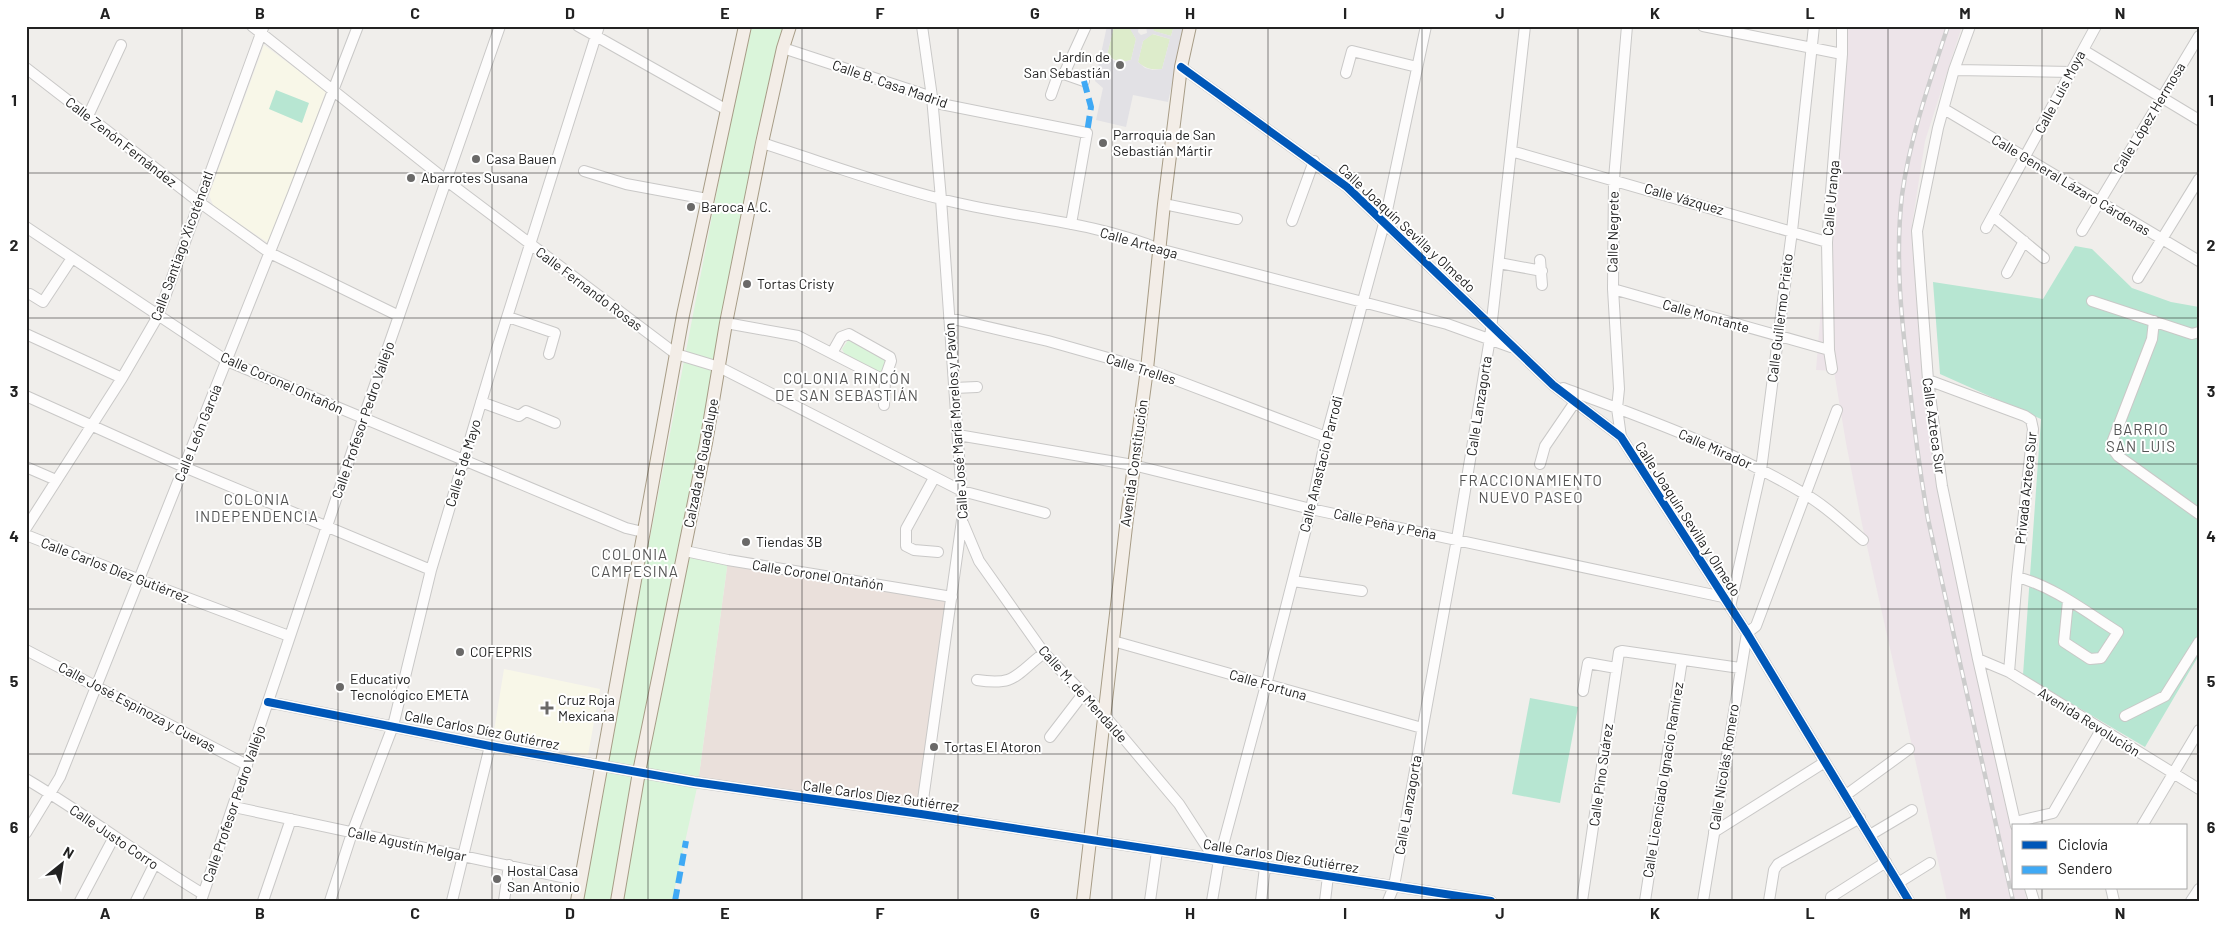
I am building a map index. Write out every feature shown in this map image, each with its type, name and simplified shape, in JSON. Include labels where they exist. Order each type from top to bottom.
[{"type":"main road","points":[[577,901],[600,764],[676,354],[707,199],[745,26]]},
{"type":"main road","name":"Calzada de Guadalupe","points":[[617,901],[639,772],[685,551],[762,143],[783,48],[790,26]]},
{"type":"main road","name":"Avenida Constitución","points":[[1083,901],[1133,465],[1147,369],[1164,204],[1181,67],[1190,26]]},
{"type":"street","name":"Calle León García","points":[[26,833],[51,794],[97,686],[270,253],[358,26]]},
{"type":"street","name":"Calle Profesor Pedro Vallejo","points":[[202,897],[234,807],[289,636],[363,419],[500,26]]},
{"type":"street","points":[[578,26],[727,110]]},
{"type":"street","name":"Calle 5 de Mayo","points":[[330,901],[352,833],[392,726],[431,570],[481,402],[599,26]]},
{"type":"street","name":"Calle José María Morelos y Pavón","points":[[921,814],[963,522],[941,199],[932,97],[922,26]]},
{"type":"street","points":[[1064,74],[1086,26]]},
{"type":"street","name":"Calle Anastacio Parrodi","points":[[1212,901],[1216,859],[1266,685],[1311,509],[1326,437],[1385,220],[1426,26]]},
{"type":"street","name":"Calle Lanzagorta","points":[[1388,901],[1394,886],[1457,539],[1490,338],[1525,26]]},
{"type":"street","name":"Calle Negrete","points":[[1621,437],[1617,408],[1619,389],[1613,289],[1614,179],[1627,26]]},
{"type":"street","points":[[1703,26],[1842,54]]},
{"type":"street","name":"Calle Guillermo Prieto","points":[[1730,607],[1761,470],[1792,231],[1814,26]]},
{"type":"street","name":"Calle Uranga","points":[[1832,369],[1829,350],[1827,242],[1842,54],[1842,26]]},
{"type":"street","name":"Calle Azteca Sur","points":[[1970,26],[1954,70],[1917,231],[1928,380],[1942,486],[1978,659],[2016,824]]},
{"type":"street","name":"Calle Luis Moya","points":[[1986,228],[2096,26]]},
{"type":"street","name":"Calle Fernando Rosas","points":[[259,28],[447,181],[676,354],[719,367],[962,491],[1045,513]]},
{"type":"street","name":"Calle Santiago Xicoténcatl","points":[[26,528],[122,378],[158,316],[259,28]]},
{"type":"street","name":"Calle López Hermosa","points":[[2082,231],[2098,201],[2199,36]]},
{"type":"street","points":[[88,116],[121,45]]},
{"type":"street","name":"Calle B. Casa Madrid","points":[[783,48],[932,97],[941,104],[1087,134],[1071,224]]},
{"type":"street","points":[[2083,50],[2199,120]]},
{"type":"street","points":[[1346,73],[1352,51],[1418,67]]},
{"type":"street","name":"Calle Joaquín Sevilla y Olmedo","points":[[1181,67],[1347,186],[1385,220],[1553,384],[1621,437],[1747,634],[1909,901]]},
{"type":"street","name":"Calle Zenón Fernández","points":[[26,68],[199,202],[270,253],[399,316]]},
{"type":"street","points":[[1954,70],[2071,72]]},
{"type":"street","points":[[1051,95],[1058,75],[1064,74],[1084,81]]},
{"type":"street","name":"Calle General Lázaro Cárdenas","points":[[1944,109],[2199,261]]},
{"type":"street","name":"Calle Arteaga","points":[[762,143],[941,199],[1071,224],[1143,242],[1160,249],[1447,324],[1515,348]]},
{"type":"street","name":"Calle Vázquez","points":[[1511,151],[1614,179],[1827,242]]},
{"type":"street","points":[[1292,222],[1314,161]]},
{"type":"street","points":[[584,171],[626,184],[707,199]]},
{"type":"street","points":[[2138,278],[2199,179]]},
{"type":"street","points":[[1164,204],[1237,219]]},
{"type":"street","points":[[1993,216],[2044,258]]},
{"type":"street","name":"Calle Coronel Ontañón","points":[[26,227],[227,361],[626,528],[643,532]]},
{"type":"street","points":[[2007,273],[2024,241]]},
{"type":"street","points":[[30,294],[43,302],[72,258]]},
{"type":"street","points":[[1540,260],[1542,285]]},
{"type":"street","points":[[1499,263],[1542,271]]},
{"type":"street","name":"Calle Montante","points":[[1613,289],[1829,350]]},
{"type":"street","points":[[2092,301],[2192,334],[2199,332]]},
{"type":"street","points":[[508,316],[555,333],[549,354]]},
{"type":"street","name":"Calle Trelles","points":[[949,318],[1048,340],[1147,369],[1326,437]]},
{"type":"street","points":[[2154,321],[2152,339],[2113,440],[2112,448],[2118,456],[2199,514]]},
{"type":"street","points":[[729,323],[798,336],[880,378],[884,378]]},
{"type":"street","points":[[26,334],[122,378]]},
{"type":"street","points":[[832,353],[841,337],[849,334],[890,357],[887,375],[884,378],[884,405]]},
{"type":"street","name":"Privada Azteca Sur","points":[[1928,380],[2025,416],[2031,420],[2033,429],[2017,577]]},
{"type":"street","name":"Calle Mirador","points":[[1553,384],[1710,446],[1761,470],[1805,493],[1863,540]]},
{"type":"street","points":[[954,388],[977,387]]},
{"type":"street","points":[[26,396],[184,467],[326,528],[431,570]]},
{"type":"street","points":[[481,402],[519,416],[526,411],[555,423]]},
{"type":"street","points":[[1540,464],[1545,446],[1575,402]]},
{"type":"street","points":[[1747,634],[1756,626],[1837,410]]},
{"type":"street","name":"Calle Peña y Peña","points":[[958,435],[1133,465],[1311,509],[1723,597]]},
{"type":"street","points":[[26,467],[56,480]]},
{"type":"street","points":[[934,478],[906,529],[906,546],[914,550],[938,552]]},
{"type":"street","name":"Calle M. de Mendalde","points":[[963,522],[980,561],[1044,653],[1105,716],[1178,804],[1216,859]]},
{"type":"street","name":"Calle Carlos Díez Gutiérrez","points":[[26,535],[289,636]]},
{"type":"street","name":"Calle Coronel Ontañón","points":[[685,551],[728,560],[952,597]]},
{"type":"street","points":[[956,568],[960,560],[966,556],[980,561]]},
{"type":"street","points":[[2009,672],[2017,577],[2035,581],[2068,600],[2118,632],[2101,658],[2090,659],[2064,642],[2068,600]]},
{"type":"street","points":[[1293,581],[1362,591]]},
{"type":"street","name":"Calle Nicolás Romero","points":[[1703,901],[1747,634]]},
{"type":"street","name":"Calle Fortuna","points":[[1113,641],[1422,728]]},
{"type":"street","points":[[2125,716],[2165,696],[2199,642]]},
{"type":"street","name":"Calle José Espinoza y Cuevas","points":[[26,650],[247,765]]},
{"type":"street","name":"Calle Pino Suárez","points":[[1582,901],[1619,652],[1622,650],[1682,660]]},
{"type":"street","points":[[977,680],[999,683],[1010,681],[1044,653]]},
{"type":"street","name":"Avenida Revolución","points":[[1978,659],[2009,672],[2199,789]]},
{"type":"street","points":[[1682,660],[1740,668]]},
{"type":"street","name":"Calle Licenciado Ignacio Ramírez","points":[[1645,901],[1682,660]]},
{"type":"street","points":[[1583,691],[1588,663],[1616,668]]},
{"type":"street","points":[[1050,737],[1083,694]]},
{"type":"street","name":"Calle Carlos Díez Gutiérrez","points":[[268,702],[490,746],[694,782],[1158,850],[1394,886],[1457,898],[1492,901]]},
{"type":"street","points":[[2016,824],[2053,813],[2102,730]]},
{"type":"street","points":[[2143,824],[2199,730]]},
{"type":"street","points":[[452,901],[490,746]]},
{"type":"street","points":[[1846,795],[1909,749]]},
{"type":"street","points":[[1714,832],[1825,762]]},
{"type":"street","name":"Calle Justo Corro","points":[[26,779],[202,897]]},
{"type":"street","name":"Calle Agustín Melgar","points":[[234,807],[580,881]]},
{"type":"street","points":[[1870,835],[1912,810]]},
{"type":"street","points":[[1769,901],[1774,870],[1778,864],[1860,818]]},
{"type":"street","points":[[263,901],[291,819]]},
{"type":"street","points":[[80,901],[114,837]]},
{"type":"street","points":[[1150,901],[1158,850]]},
{"type":"street","points":[[1831,901],[1831,897],[1886,862]]},
{"type":"street","points":[[1898,882],[1930,863]]},
{"type":"street","points":[[136,901],[154,864]]},
{"type":"street","points":[[504,901],[509,865]]},
{"type":"street","points":[[1261,901],[1265,867]]},
{"type":"street","points":[[1325,901],[1328,876]]},
{"type":"street","points":[[2192,901],[2199,889]]},
{"type":"shaded area","name":"Jardín de San Sebastián","points":[[1107,26],[1114,26],[1107,55],[1114,61],[1123,62],[1131,60],[1136,39],[1130,29],[1120,26],[1139,26],[1138,32],[1141,35],[1147,33],[1146,26],[1153,26],[1154,31],[1171,36],[1174,26],[1185,26],[1168,102],[1133,95],[1126,127],[1096,120],[1103,88],[1095,81]],"holes":[[[1153,34],[1170,39],[1162,69],[1153,70],[1145,68],[1138,62],[1143,41]]]},
{"type":"shaded area","points":[[1846,26],[1962,26],[1925,141],[1912,225],[1923,395],[2012,831],[2012,890],[2024,890],[2027,901],[1947,901],[1862,524],[1834,371],[1816,370],[1826,247],[1823,224],[1846,50]]},
{"type":"shaded area","points":[[264,45],[326,91],[270,244],[214,207],[209,195]]},
{"type":"shaded area","points":[[728,560],[952,597],[921,814],[698,783]]},
{"type":"shaded area","name":"Cruz Roja Mexicana","points":[[504,669],[600,689],[588,755],[493,737]]},
{"type":"green space","points":[[752,26],[784,26],[777,46],[755,142],[684,541],[685,551],[728,560],[698,783],[672,901],[582,901],[605,770],[731,118]]},
{"type":"green space","points":[[1114,26],[1130,28],[1136,39],[1131,60],[1118,61],[1107,55]]},
{"type":"green space","points":[[1153,26],[1174,26],[1171,36],[1153,31]]},
{"type":"green space","points":[[1152,34],[1170,39],[1162,69],[1149,68],[1138,62],[1143,41]]},
{"type":"green space","points":[[276,90],[309,103],[302,123],[269,109]]},
{"type":"green space","points":[[2075,246],[2092,249],[2132,288],[2171,302],[2199,307],[2199,655],[2145,747],[2023,675],[2041,419],[1940,374],[1933,282],[2043,299]]},
{"type":"green space","points":[[849,339],[887,358],[885,372],[880,373],[846,356],[842,349]]},
{"type":"green space","points":[[1530,698],[1578,707],[1560,803],[1512,794]]},
{"type":"railway","points":[[1948,26],[1921,109],[1902,195],[1899,241],[1901,311],[1915,433],[1928,519],[2013,901]]},
{"type":"marked path","points":[[1084,81],[1091,107],[1087,133]]},
{"type":"marked path","points":[[675,901],[686,841]]},
{"type":"cycle path","points":[[1181,67],[1347,187],[1553,385],[1621,437],[1747,633],[1909,901]]},
{"type":"cycle path","points":[[268,702],[490,746],[694,782],[921,814],[1491,901]]},
{"type":"place","name":"Jardín de San Sebastián","points":[[1120,65]]},
{"type":"place","name":"Parroquia de San Sebastián Mártir","points":[[1103,143]]},
{"type":"place","name":"Casa Bauen","points":[[476,159]]},
{"type":"place","name":"Abarrotes Susana","points":[[411,178]]},
{"type":"place","name":"Baroca A.C.","points":[[691,207]]},
{"type":"place","name":"Tortas Cristy","points":[[747,284]]},
{"type":"place","name":"Tiendas 3B","points":[[746,542]]},
{"type":"place","name":"COFEPRIS","points":[[460,652]]},
{"type":"place","name":"Educativo Tecnológico EMETA","points":[[340,687]]},
{"type":"place","name":"Cruz Roja Mexicana","points":[[547,708]]},
{"type":"place","name":"Tortas El Atoron","points":[[934,747]]},
{"type":"place","name":"Hostal Casa San Antonio","points":[[497,879]]},
{"type":"district","name":"COLONIA RINCÓN DE SAN SEBASTIÁN","points":[[847,388]]},
{"type":"district","name":"BARRIO SAN LUIS","points":[[2141,438]]},
{"type":"district","name":"FRACCIONAMIENTO NUEVO PASEO","points":[[1531,490]]},
{"type":"district","name":"COLONIA INDEPENDENCIA","points":[[257,508]]},
{"type":"district","name":"COLONIA CAMPESINA","points":[[635,564]]}]
